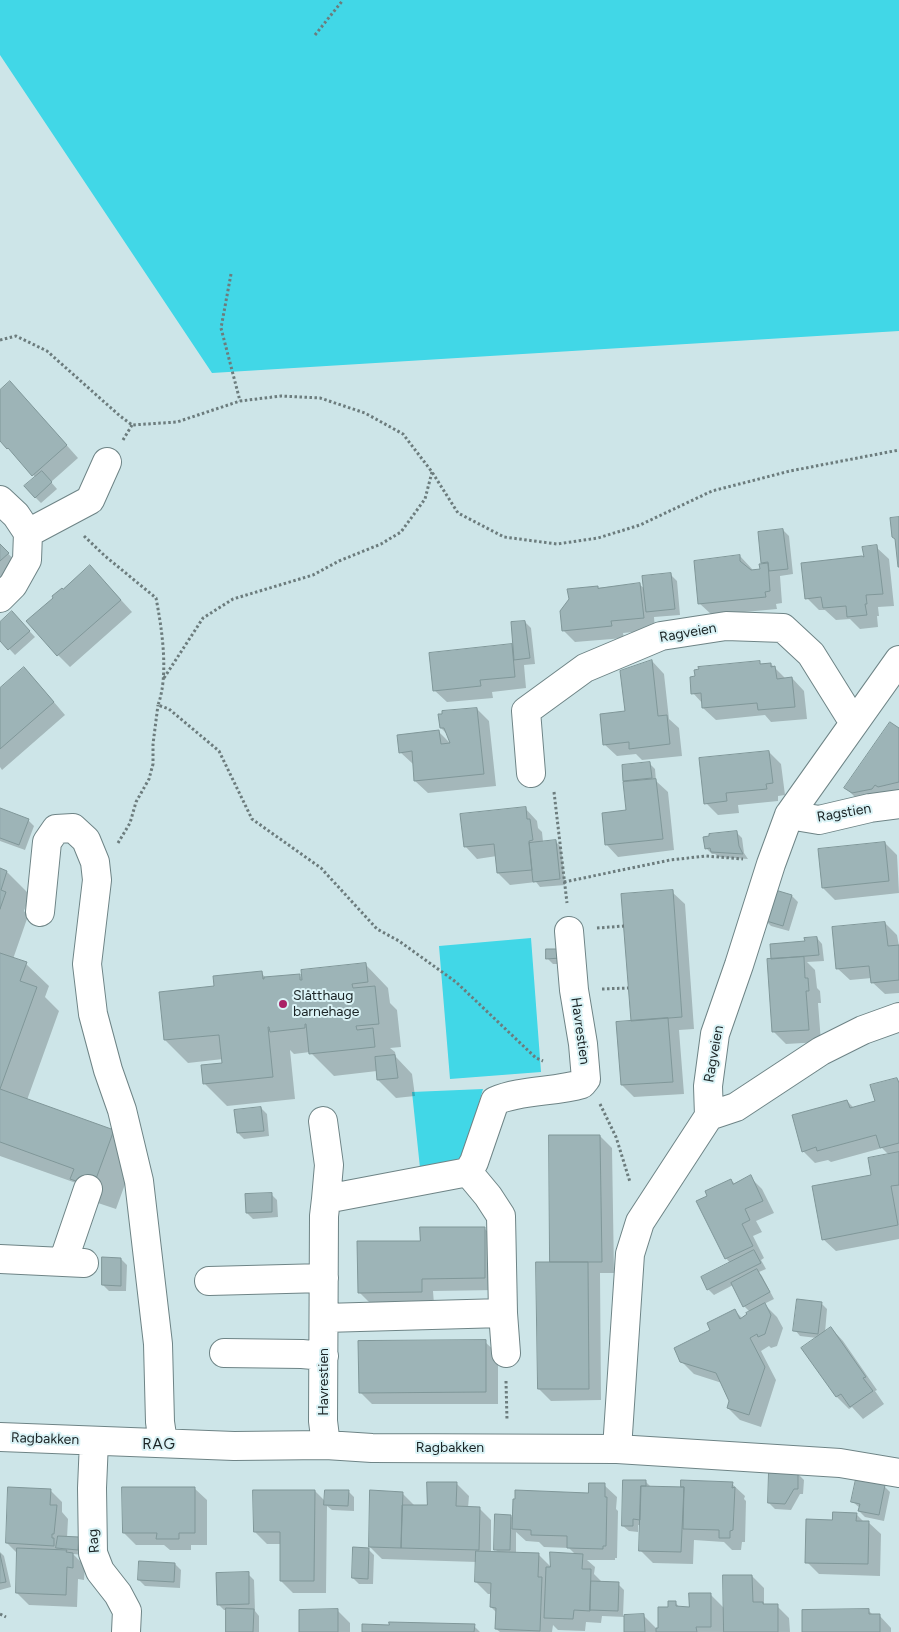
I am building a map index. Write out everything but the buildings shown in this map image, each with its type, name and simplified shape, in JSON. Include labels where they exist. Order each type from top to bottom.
[{"type":"street","points":[[28,533],[90,500],[107,462]]},
{"type":"street","points":[[0,500],[16,516],[28,533],[27,560],[13,585],[0,598]]},
{"type":"street","name":"Ragveien","points":[[531,772],[526,710],[584,668],[666,635],[726,626],[783,628],[811,654],[854,723]]},
{"type":"street","name":"Ragveien","points":[[709,1116],[708,1086],[715,1034],[789,815],[899,660]]},
{"type":"street","name":"Ragstien","points":[[789,815],[819,820],[870,808],[899,804]]},
{"type":"street","points":[[40,912],[47,842],[56,829],[72,828],[86,840],[95,862],[97,880],[87,964],[93,1014],[108,1070],[122,1110],[139,1181],[158,1344],[160,1422],[163,1442]]},
{"type":"street","name":"Havrestien","points":[[468,1172],[474,1162],[495,1101],[507,1096],[575,1086],[582,1084],[586,1079],[583,1044],[574,990],[569,931]]},
{"type":"street","points":[[617,1449],[630,1254],[640,1222],[709,1116],[736,1107],[821,1052],[863,1030],[899,1017]]},
{"type":"street","name":"Havrestien","points":[[323,1122],[328,1165],[324,1216],[323,1421],[326,1445]]},
{"type":"street","points":[[326,1199],[468,1172],[488,1196],[501,1216],[503,1313],[506,1353]]},
{"type":"street","points":[[0,1260],[74,1263],[88,1188]]},
{"type":"street","points":[[209,1281],[324,1278]]},
{"type":"street","points":[[324,1318],[503,1313]]},
{"type":"street","points":[[224,1353],[324,1356]]},
{"type":"street","name":"Ragbakken","points":[[0,1437],[234,1446],[326,1445],[372,1448],[617,1449],[840,1463],[899,1473]]},
{"type":"street","name":"Rag","points":[[94,1441],[92,1553],[100,1571],[118,1594],[127,1610],[126,1632]]},
{"type":"path","points":[[315,35],[343,0]]},
{"type":"path","points":[[231,274],[221,328],[240,401]]},
{"type":"path","points":[[0,340],[16,336],[47,351],[132,425],[176,422],[240,401],[280,396],[320,398],[365,413],[403,434],[432,472],[458,513],[504,537],[557,544],[598,538],[640,525],[721,488],[790,471],[899,450]]},
{"type":"path","points":[[164,678],[203,618],[233,599],[313,575],[339,561],[381,544],[401,532],[425,498],[432,472]]},
{"type":"path","points":[[62,516],[105,556],[156,598],[160,617],[164,678],[153,744],[154,764],[149,779],[136,802],[130,823],[122,839],[108,854],[95,862]]},
{"type":"path","points":[[158,705],[169,709],[219,751],[252,819],[321,868],[376,929],[399,941],[456,982],[536,1058],[544,1062]]},
{"type":"path","points":[[531,772],[553,784],[569,931]]},
{"type":"path","points":[[564,882],[670,860],[706,856],[742,858],[771,864]]},
{"type":"path","points":[[586,1079],[595,1092],[616,1137],[640,1222]]},
{"type":"path","points":[[506,1353],[507,1425]]},
{"type":"path","points":[[0,1614],[6,1617]]},
{"type":"shaded area","points":[[0,0],[899,0],[899,331],[212,373],[0,55]]},
{"type":"shaded area","points":[[531,938],[541,1072],[450,1079],[439,946]]},
{"type":"shaded area","points":[[483,1089],[464,1155],[459,1160],[420,1168],[412,1092]]},
{"type":"place","name":"Slåtthaug barnehage","points":[[283,1004]]},
{"type":"district","name":"RAG","points":[[159,1445]]}]
